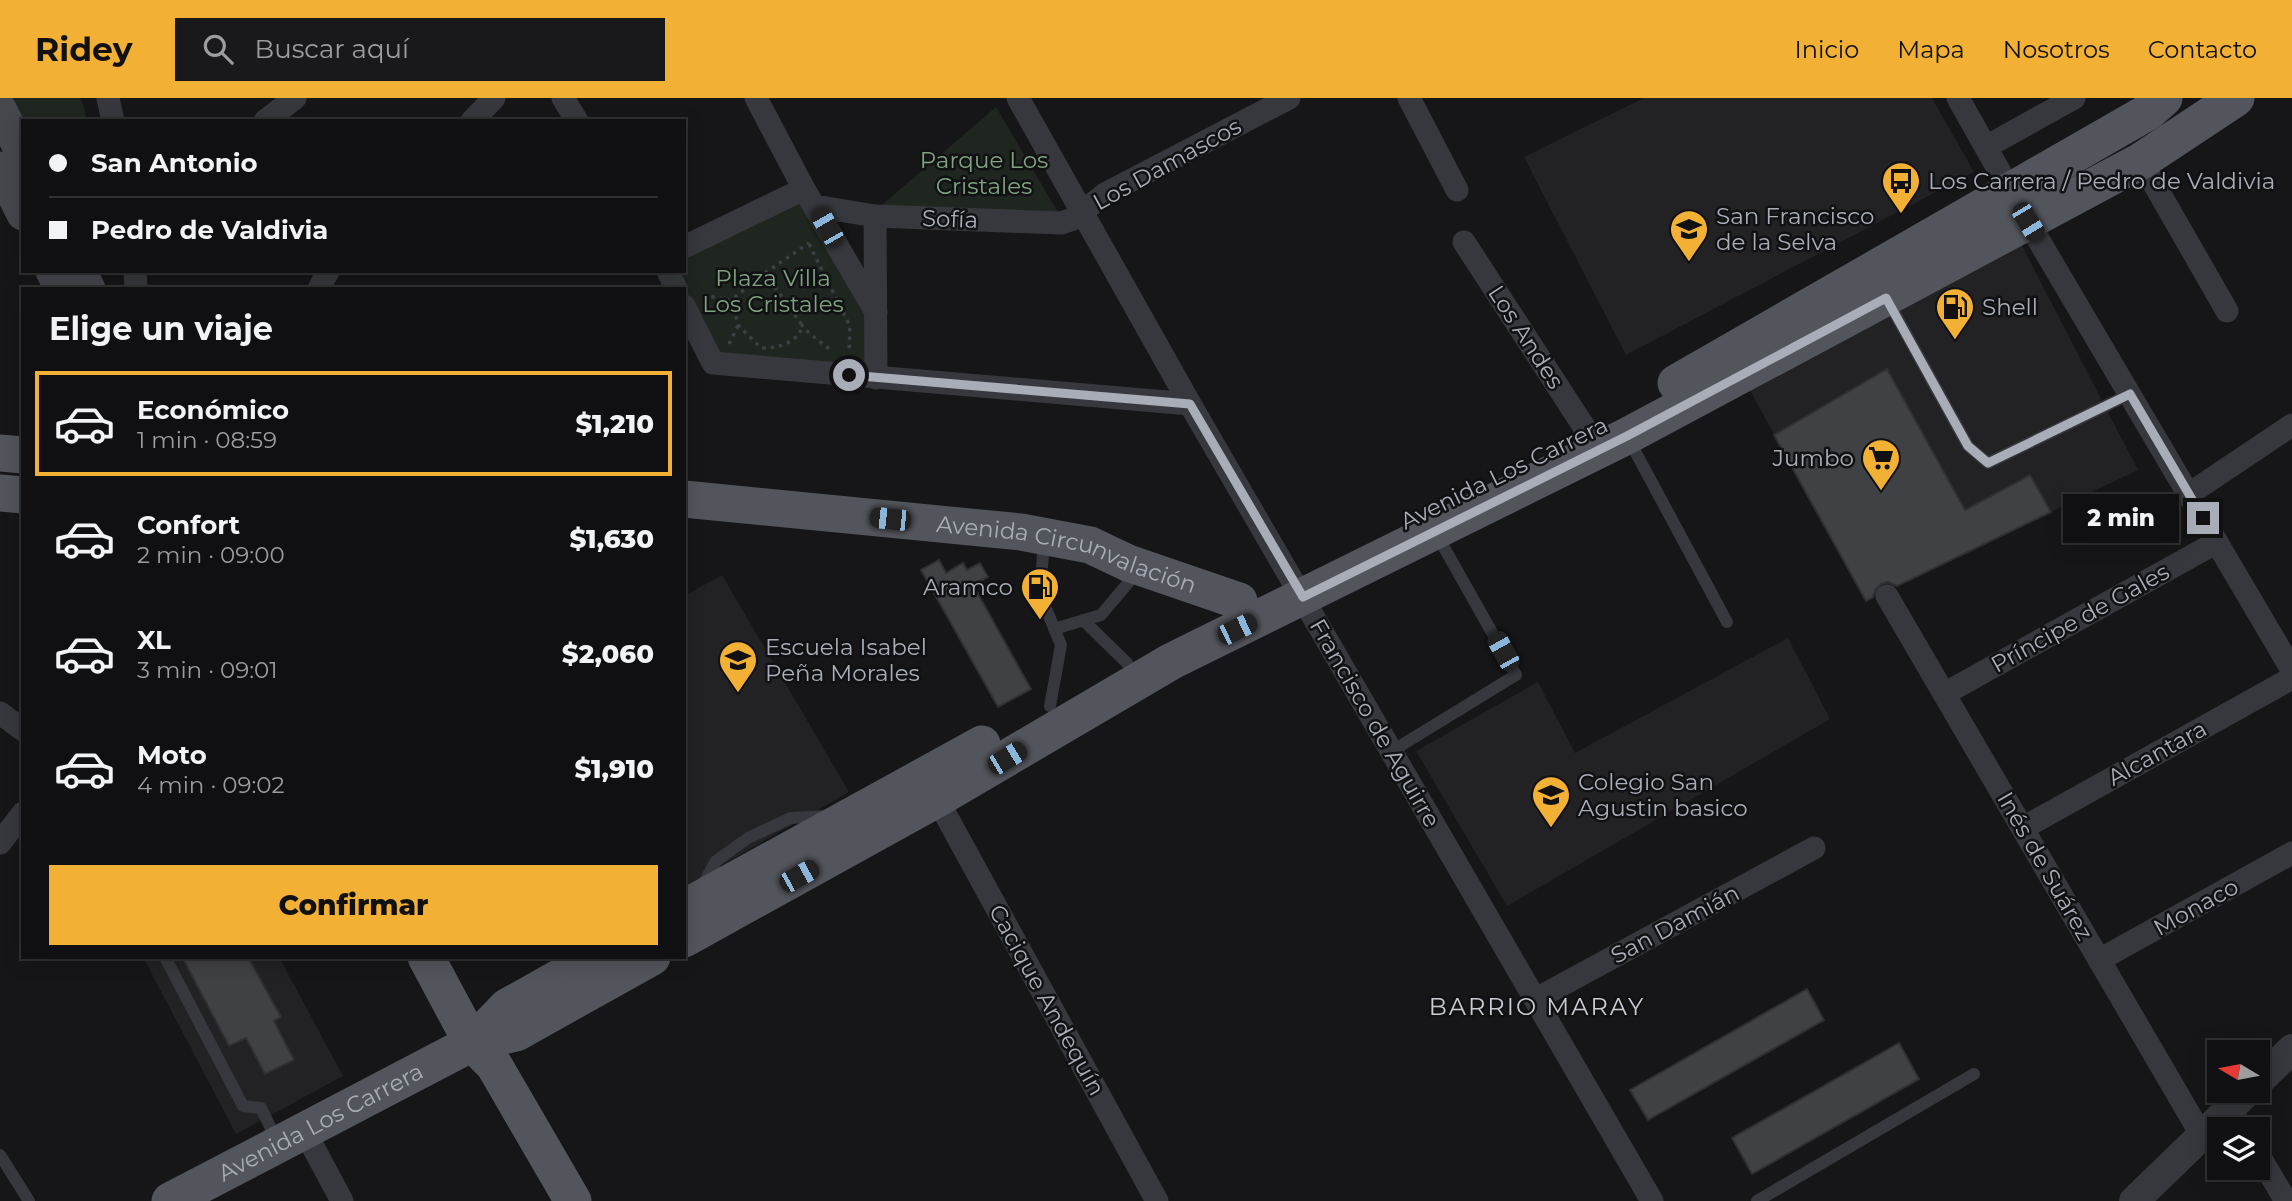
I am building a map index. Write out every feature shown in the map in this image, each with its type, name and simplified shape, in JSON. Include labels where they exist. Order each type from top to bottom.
[{"type":"main road","name":"Avenida Los Carrera","points":[[686,938],[937,799],[1297,587],[1588,433],[2148,112],[2164,98]]},
{"type":"main road","name":"Avenida Los Carrera","points":[[689,905],[1239,601],[1297,587],[1435,531],[1627,436],[2141,161],[2236,98]]},
{"type":"main road","points":[[0,109],[21,151]]},
{"type":"main road","points":[[0,169],[21,210]]},
{"type":"main road","points":[[0,453],[21,455]]},
{"type":"main road","points":[[0,493],[21,495]]},
{"type":"main road","name":"Avenida Circunvalación","points":[[686,499],[995,530],[1090,545],[1141,568],[1239,601]]},
{"type":"main road","points":[[427,959],[471,1043],[494,1065],[573,1201]]},
{"type":"main road","name":"Avenida Los Carrera","points":[[471,1043],[507,1007],[592,959]]},
{"type":"main road","name":"Avenida Los Carrera","points":[[180,1199],[291,1137],[471,1043],[516,1033],[648,959]]},
{"type":"main road","points":[[471,1043],[475,1075],[546,1201]]},
{"type":"street","points":[[108,98],[113,119]]},
{"type":"street","points":[[268,119],[295,98]]},
{"type":"street","points":[[474,119],[494,98]]},
{"type":"street","points":[[563,98],[576,119]]},
{"type":"street","points":[[756,98],[809,198],[876,312]]},
{"type":"street","name":"Francisco de Aguirre","points":[[1018,98],[1190,404],[1652,1201]]},
{"type":"street","name":"Los Damascos","points":[[1083,212],[1105,194],[1254,106],[1289,98]]},
{"type":"street","points":[[1409,98],[1457,190]]},
{"type":"street","points":[[1958,98],[2292,670]]},
{"type":"street","points":[[1986,147],[2074,98]]},
{"type":"street","points":[[2141,161],[2227,311]]},
{"type":"street","points":[[686,246],[809,198]]},
{"type":"street","name":"Sofía","points":[[809,198],[875,216],[1061,223],[1083,212]]},
{"type":"street","points":[[875,216],[876,378]]},
{"type":"street","name":"Los Andes","points":[[1464,242],[1588,433]]},
{"type":"street","points":[[686,299],[696,332],[713,363],[1190,404]]},
{"type":"street","points":[[2189,495],[2292,425]]},
{"type":"street","name":"Príncipe de Gales","points":[[1944,694],[2217,542]]},
{"type":"street","name":"Inés de Suárez","points":[[1887,596],[2202,1136]]},
{"type":"street","name":"Alcantara","points":[[2022,828],[2292,678]]},
{"type":"street","points":[[0,713],[21,729]]},
{"type":"street","name":"Cacique Andequín","points":[[937,799],[1157,1201]]},
{"type":"street","points":[[0,843],[21,817]]},
{"type":"street","name":"San Damián","points":[[1536,999],[1814,848]]},
{"type":"street","name":"Monaco","points":[[2099,960],[2292,853]]},
{"type":"street","points":[[2270,1070],[2292,1049]]},
{"type":"street","points":[[2134,1201],[2202,1136],[2241,1109]]},
{"type":"street","points":[[291,1137],[342,1201]]},
{"type":"street","points":[[2270,1174],[2286,1201]]},
{"type":"lane","points":[[1886,298],[1968,446],[1988,463],[2130,394]]},
{"type":"lane","points":[[1627,436],[1727,622]]},
{"type":"lane","points":[[1392,751],[1516,675],[1435,531]]},
{"type":"lane","points":[[1044,537],[1040,594],[1060,645],[1050,706]]},
{"type":"lane","points":[[1054,629],[1101,615],[1141,568]]},
{"type":"lane","points":[[1083,620],[1127,663]]},
{"type":"lane","points":[[165,959],[243,1106],[261,1108],[291,1137]]},
{"type":"lane","points":[[1757,1201],[1974,1074]]},
{"type":"lane","points":[[0,1155],[29,1201]]},
{"type":"path","points":[[686,296],[730,301],[808,243],[850,326],[849,353]]},
{"type":"path","points":[[765,274],[809,334],[840,360]]},
{"type":"path","points":[[730,301],[739,326],[761,348],[776,348],[789,344],[800,334],[801,324]]},
{"type":"shaded area","name":"San Francisco de la Selva","points":[[1644,98],[1932,98],[1974,172],[1626,355],[1524,157]]},
{"type":"shaded area","points":[[2020,242],[2138,470],[1866,601],[1747,385]]},
{"type":"shaded area","name":"Escuela Isabel Peña Morales","points":[[722,575],[849,792],[686,886],[686,595]]},
{"type":"shaded area","name":"Colegio San Agustin basico","points":[[1788,638],[1830,719],[1507,906],[1416,751],[1538,682],[1575,753]]},
{"type":"shaded area","points":[[144,959],[280,959],[343,1076],[236,1134]]},
{"type":"green space","points":[[7,98],[80,98],[87,119],[22,119]]},
{"type":"green space","name":"Parque Los Cristales","points":[[996,107],[1062,219],[875,211]]},
{"type":"green space","name":"Plaza Villa Los Cristales","points":[[798,199],[873,313],[868,372],[719,355],[686,292],[686,287],[683,287],[676,273],[686,273],[686,256]]},
{"type":"building","name":"Jumbo","points":[[1887,369],[1965,510],[2030,475],[2051,512],[1897,586],[1888,582],[1881,584],[1873,597],[1866,601],[1774,435]]},
{"type":"building","points":[[939,560],[946,573],[963,563],[967,570],[980,563],[988,577],[973,585],[1031,689],[998,707],[921,570]]},
{"type":"building","points":[[183,959],[249,959],[281,1017],[274,1021],[294,1060],[265,1074],[246,1038],[229,1046]]},
{"type":"building","points":[[1807,989],[1824,1020],[1648,1120],[1630,1090]]},
{"type":"building","points":[[1899,1043],[1919,1079],[1752,1174],[1732,1138]]},
{"type":"place","name":"Los Carrera / Pedro de Valdivia","points":[[1901,215]]},
{"type":"place","name":"San Francisco de la Selva","points":[[1689,263]]},
{"type":"place","name":"Shell","points":[[1955,341]]},
{"type":"place","name":"Jumbo","points":[[1881,492]]},
{"type":"place","name":"Aramco","points":[[1040,621]]},
{"type":"place","name":"Escuela Isabel Peña Morales","points":[[738,694]]},
{"type":"place","name":"Colegio San Agustin basico","points":[[1551,829]]},
{"type":"district","name":"BARRIO MARAY","points":[[1537,1006]]},
{"type":"route","points":[[849,375],[1190,404],[1303,597],[1627,436],[1886,298],[1968,446],[1988,463],[2130,394],[2203,518]]}]
